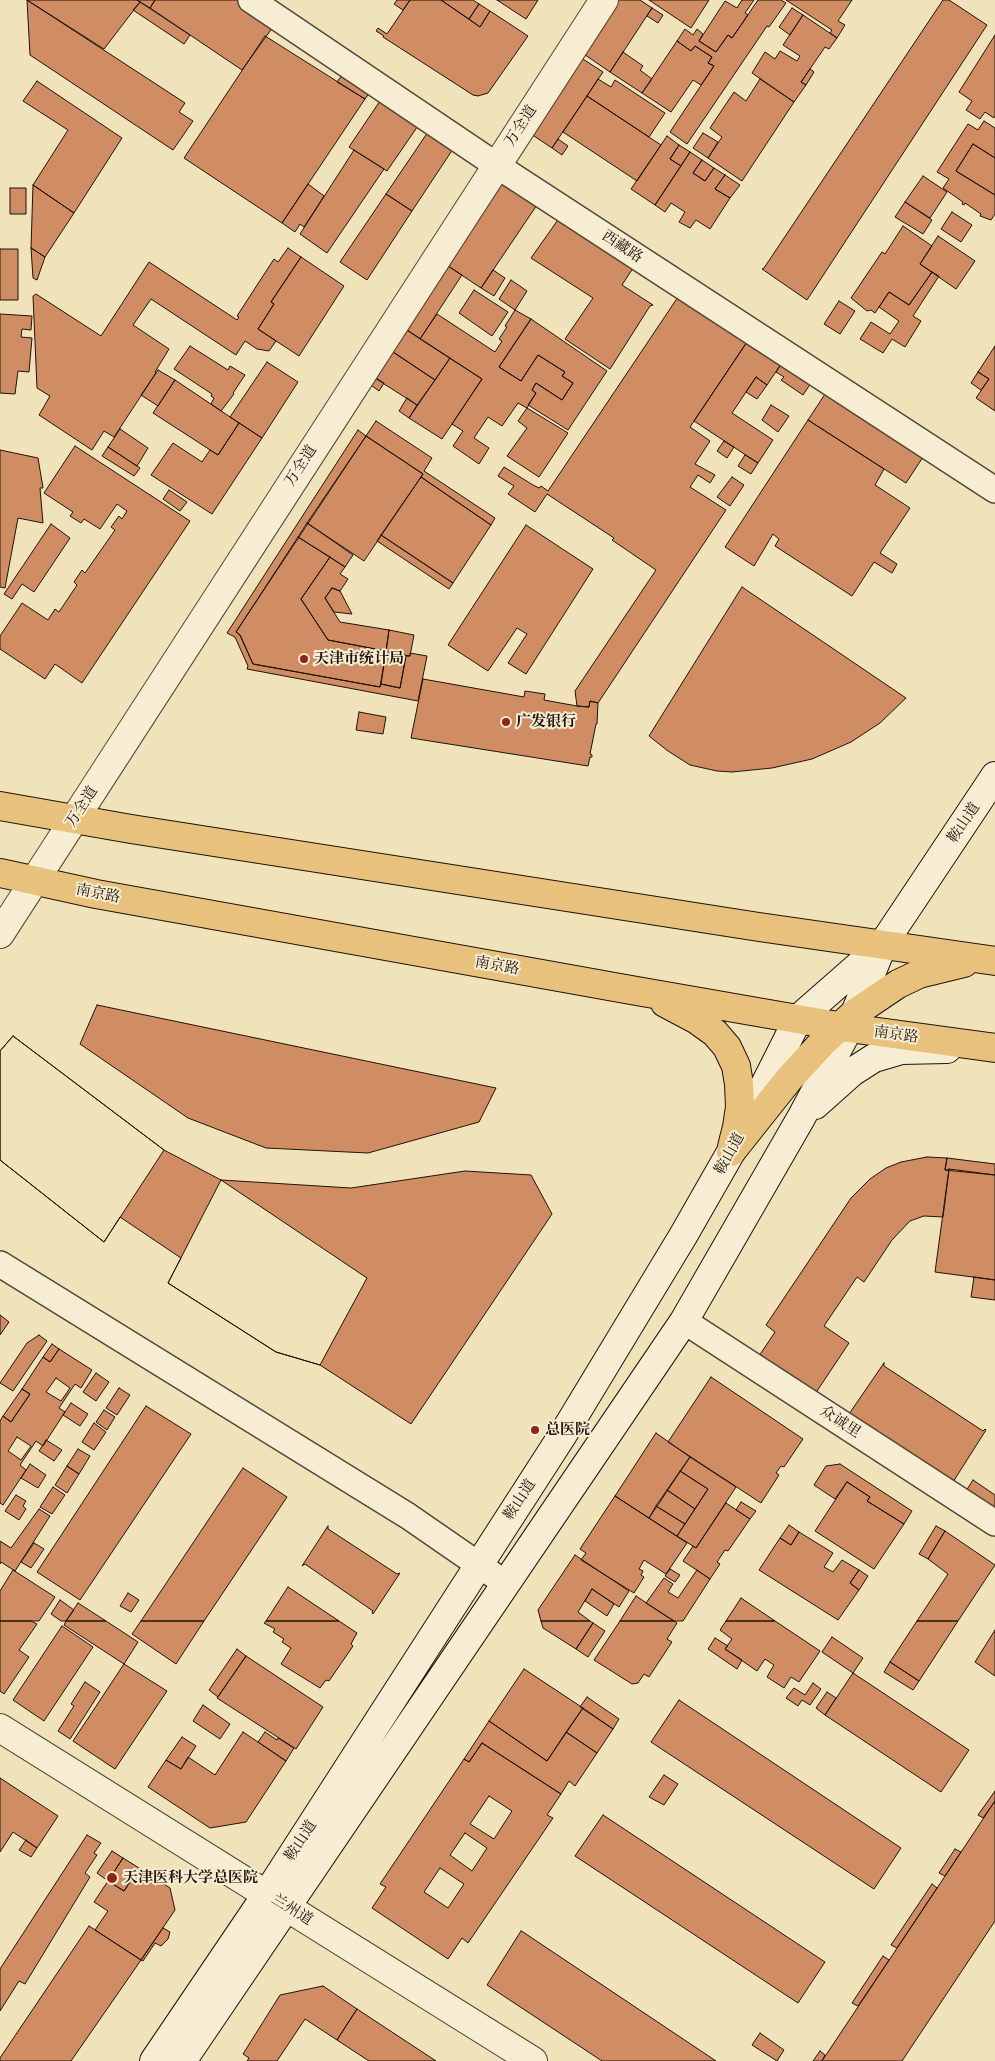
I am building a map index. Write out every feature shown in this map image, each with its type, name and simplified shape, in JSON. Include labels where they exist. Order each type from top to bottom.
[{"type":"main road","name":"万全道","points":[[0,934],[604,0]]},
{"type":"main road","name":"鞍山道","points":[[154,2061],[277,1900],[505,1583],[684,1321],[801,1118],[848,1023],[883,944],[995,776]]},
{"type":"main road","points":[[0,806],[720,921],[995,961]]},
{"type":"main road","name":"南京路","points":[[0,873],[96,894],[631,990],[798,1019],[848,1023],[995,1048]]},
{"type":"main road","name":"鞍山道","points":[[182,2061],[478,1564],[562,1436],[678,1244],[731,1152],[798,1019],[883,944]]},
{"type":"main road","points":[[731,1152],[788,1079],[848,1023],[898,984],[918,974],[958,964],[995,961]]},
{"type":"main road","points":[[631,990],[657,1000],[697,1020],[715,1034],[727,1047],[736,1066],[739,1091],[737,1127],[731,1152]]},
{"type":"main road","points":[[801,1118],[852,1072],[874,1058],[901,1050],[995,1048]]},
{"type":"main road","name":"兰州道","points":[[0,1728],[534,2061]]},
{"type":"street","name":"西藏路","points":[[251,0],[496,165],[995,490]]},
{"type":"street","points":[[0,1264],[408,1516],[505,1583]]},
{"type":"street","name":"众诚里","points":[[684,1321],[995,1523]]},
{"type":"building","points":[[27,0],[185,103],[179,112],[193,121],[173,150],[30,55]]},
{"type":"building","points":[[27,0],[137,0],[140,2],[104,49]]},
{"type":"building","points":[[137,0],[155,0],[150,8]]},
{"type":"building","points":[[155,0],[242,0],[278,20],[242,70],[150,8]]},
{"type":"building","points":[[397,0],[410,0],[403,10],[394,4]]},
{"type":"building","points":[[410,0],[441,0],[480,27],[490,11],[528,36],[488,93],[478,96],[473,95],[376,31],[378,28],[387,34]]},
{"type":"building","points":[[441,0],[473,0],[479,4],[469,19]]},
{"type":"building","points":[[497,0],[538,0],[526,19]]},
{"type":"building","points":[[611,0],[640,0],[652,8],[610,72],[578,50]]},
{"type":"building","points":[[649,0],[709,0],[691,28]]},
{"type":"building","points":[[742,0],[754,0],[745,13],[748,15],[732,38],[728,35],[716,52],[699,41],[725,1],[737,8]]},
{"type":"building","points":[[758,0],[781,0],[786,3],[769,27],[767,26],[687,144],[670,132],[714,66],[708,63],[712,57],[695,46],[691,51],[677,41],[685,29],[693,35],[697,29],[703,34],[699,41],[716,52],[728,35],[732,38]]},
{"type":"building","points":[[786,0],[852,0],[838,21],[845,25],[837,38],[830,33],[832,30]]},
{"type":"building","points":[[943,0],[949,0],[987,25],[807,300],[762,269]]},
{"type":"building","points":[[140,2],[190,35],[184,44],[133,10]]},
{"type":"building","points":[[479,4],[490,11],[480,27],[469,19]]},
{"type":"building","points":[[652,8],[663,15],[658,23],[647,16]]},
{"type":"building","points":[[792,8],[803,15],[790,35],[779,27]]},
{"type":"building","points":[[803,15],[837,38],[829,49],[825,47],[801,82],[806,85],[794,102],[752,73],[765,52],[775,59],[780,51],[797,61],[800,56],[783,45]]},
{"type":"building","points":[[995,35],[995,116],[994,118],[985,112],[980,119],[966,110],[972,101],[959,92]]},
{"type":"building","points":[[265,36],[365,99],[282,223],[184,158]]},
{"type":"building","points":[[677,41],[691,51],[695,46],[712,57],[708,63],[714,66],[701,85],[693,80],[671,112],[642,93]]},
{"type":"building","points":[[623,52],[643,66],[640,70],[652,79],[642,93],[610,72]]},
{"type":"building","points":[[575,54],[603,72],[552,148],[528,132]]},
{"type":"building","points":[[810,69],[814,72],[806,85],[801,82]]},
{"type":"building","points":[[345,71],[372,89],[365,99],[337,82]]},
{"type":"building","points":[[598,79],[611,87],[615,80],[665,113],[649,137],[587,96]]},
{"type":"building","points":[[760,79],[794,102],[742,181],[708,158],[722,137],[710,128],[734,92],[746,101]]},
{"type":"building","points":[[37,81],[122,138],[74,213],[33,185],[68,130],[23,101]]},
{"type":"building","points":[[384,95],[422,120],[387,171],[349,147]]},
{"type":"building","points":[[587,96],[661,145],[637,181],[563,132]]},
{"type":"building","points":[[984,121],[995,128],[995,158],[973,144],[956,171],[995,195],[995,214],[991,220],[980,216],[981,214],[965,203],[964,205],[962,204],[963,202],[943,188],[949,179],[937,172],[968,124],[978,130]]},
{"type":"building","points":[[432,126],[455,146],[412,211],[386,194]]},
{"type":"building","points":[[703,133],[718,142],[708,158],[693,148]]},
{"type":"building","points":[[667,136],[679,145],[670,159],[681,166],[655,205],[631,189]]},
{"type":"building","points":[[558,139],[568,146],[562,155],[552,148]]},
{"type":"building","points":[[973,144],[995,158],[995,195],[956,171]]},
{"type":"building","points":[[679,145],[690,152],[681,166],[670,159]]},
{"type":"building","points":[[354,150],[384,169],[327,253],[300,234]]},
{"type":"building","points":[[690,152],[702,160],[693,173],[705,181],[714,168],[725,175],[715,189],[730,198],[710,229],[696,220],[690,228],[679,222],[685,212],[671,203],[665,212],[655,205]]},
{"type":"building","points":[[702,160],[714,168],[705,181],[693,173]]},
{"type":"building","points":[[497,174],[543,196],[481,288],[439,260]]},
{"type":"building","points":[[725,175],[740,185],[730,198],[715,189]]},
{"type":"building","points":[[923,176],[947,192],[930,218],[905,202]]},
{"type":"building","points":[[308,184],[324,196],[304,227],[300,224],[295,232],[282,223]]},
{"type":"building","points":[[33,185],[74,213],[45,257],[31,248]]},
{"type":"building","points":[[10,188],[26,188],[26,214],[10,214]]},
{"type":"building","points":[[386,194],[412,211],[367,280],[340,262]]},
{"type":"building","points":[[905,202],[932,220],[923,234],[895,217]]},
{"type":"building","points":[[952,212],[972,225],[961,242],[941,229]]},
{"type":"building","points":[[560,217],[635,265],[622,285],[653,305],[650,306],[610,369],[565,339],[593,298],[531,258]]},
{"type":"building","points":[[903,226],[932,246],[920,264],[932,272],[909,305],[889,292],[875,313],[871,310],[867,311],[851,298],[882,252],[885,254]]},
{"type":"building","points":[[938,236],[975,261],[956,289],[920,264]]},
{"type":"building","points":[[31,248],[45,257],[37,280],[33,278]]},
{"type":"building","points":[[288,248],[301,257],[271,302],[274,304],[258,329],[276,341],[269,351],[257,349],[245,341],[236,355],[151,299],[133,325],[169,349],[156,373],[114,437],[104,431],[92,450],[39,415],[50,396],[37,388],[33,296],[36,294],[101,336],[149,262],[237,320],[239,317],[237,316],[274,259],[278,262]]},
{"type":"building","points":[[0,249],[18,249],[18,300],[0,300]]},
{"type":"building","points":[[301,257],[344,286],[299,356],[258,329],[274,304],[271,302]]},
{"type":"building","points":[[439,260],[462,275],[420,339],[398,324]]},
{"type":"building","points":[[493,270],[505,278],[494,296],[481,288]]},
{"type":"building","points":[[932,272],[939,276],[913,316],[921,321],[905,347],[892,339],[883,353],[860,339],[871,322],[890,334],[899,321],[879,307],[889,292],[909,305]]},
{"type":"building","points":[[511,280],[527,291],[515,310],[499,299]]},
{"type":"building","points":[[474,290],[508,312],[492,336],[459,313]]},
{"type":"building","points":[[682,291],[751,336],[690,427],[710,441],[695,464],[715,475],[710,483],[698,475],[690,487],[726,510],[598,703],[590,701],[589,707],[577,706],[575,691],[656,570],[612,540],[614,538],[547,494],[535,512],[508,494],[514,486],[498,476],[504,467],[533,485],[539,488],[541,486],[548,491]]},
{"type":"building","points":[[839,301],[855,311],[840,334],[824,324]]},
{"type":"building","points":[[515,310],[531,319],[499,367],[521,381],[538,355],[565,372],[562,376],[573,383],[562,400],[536,383],[532,390],[536,393],[527,408],[518,403],[502,426],[488,417],[474,438],[489,448],[479,464],[453,446],[463,431],[452,424],[482,379],[420,339],[437,314],[495,352],[502,341],[499,339],[507,327],[505,326]]},
{"type":"building","points":[[0,314],[32,316],[31,330],[22,329],[21,337],[32,338],[29,372],[18,371],[15,394],[0,393]]},
{"type":"building","points":[[531,319],[607,371],[568,430],[528,405],[536,393],[532,390],[536,383],[562,400],[573,383],[562,376],[565,372],[538,355],[521,381],[499,367]]},
{"type":"building","points":[[398,324],[450,358],[435,380],[384,346]]},
{"type":"building","points":[[751,336],[785,358],[767,385],[756,377],[732,413],[773,440],[758,463],[694,421]]},
{"type":"building","points":[[190,346],[228,370],[230,366],[245,375],[221,411],[211,404],[214,398],[211,396],[212,394],[174,369]]},
{"type":"building","points":[[384,346],[435,380],[417,405],[367,373]]},
{"type":"building","points":[[995,346],[995,411],[976,398],[989,379],[978,372]]},
{"type":"building","points":[[450,358],[482,379],[442,439],[409,418]]},
{"type":"building","points":[[785,358],[815,377],[803,395],[781,380],[784,377],[776,372]]},
{"type":"building","points":[[267,362],[298,382],[262,438],[230,417]]},
{"type":"building","points":[[158,370],[175,380],[158,406],[141,395]]},
{"type":"building","points":[[978,372],[989,379],[981,390],[971,383]]},
{"type":"building","points":[[368,373],[384,383],[379,391],[364,380]]},
{"type":"building","points":[[756,377],[767,385],[757,399],[746,392]]},
{"type":"building","points":[[175,380],[239,423],[218,455],[153,413]]},
{"type":"building","points":[[829,388],[927,451],[906,483],[808,420]]},
{"type":"building","points":[[407,398],[417,405],[409,418],[399,411]]},
{"type":"building","points":[[771,405],[789,416],[778,432],[762,420]]},
{"type":"building","points":[[527,408],[568,433],[539,477],[507,456],[527,428],[518,421]]},
{"type":"building","points":[[808,420],[884,469],[875,485],[910,508],[880,553],[897,564],[892,573],[874,562],[852,596],[775,546],[779,539],[773,534],[754,566],[725,547]]},
{"type":"building","points":[[376,421],[432,458],[424,471],[495,518],[491,525],[421,477],[423,474],[366,436]]},
{"type":"building","points":[[239,423],[262,438],[212,514],[151,475],[173,443],[202,462],[210,450],[218,455]]},
{"type":"building","points":[[120,429],[148,448],[137,466],[108,447]]},
{"type":"building","points":[[358,430],[366,436],[236,632],[240,635],[253,664],[380,687],[381,684],[400,688],[406,656],[410,656],[410,653],[427,656],[418,701],[247,669],[248,666],[235,637],[227,633]]},
{"type":"building","points":[[366,436],[423,474],[364,561],[307,523]]},
{"type":"building","points":[[724,441],[734,447],[727,458],[717,451]]},
{"type":"building","points":[[75,446],[190,521],[82,683],[55,664],[45,679],[0,649],[0,636],[22,603],[48,620],[55,609],[59,612],[77,585],[74,582],[82,570],[85,573],[115,530],[111,527],[119,516],[122,519],[127,511],[117,504],[100,529],[84,519],[81,523],[70,516],[73,512],[44,493]]},
{"type":"building","points":[[108,447],[140,468],[134,476],[102,456]]},
{"type":"building","points":[[0,450],[38,458],[43,488],[40,488],[43,523],[18,518],[5,588],[0,587]]},
{"type":"building","points":[[745,455],[758,463],[751,474],[738,466]]},
{"type":"building","points":[[421,477],[491,525],[453,583],[381,535]]},
{"type":"building","points":[[732,477],[744,485],[730,506],[717,497]]},
{"type":"building","points":[[169,490],[187,502],[180,511],[163,499]]},
{"type":"building","points":[[307,523],[353,555],[345,567],[298,537]]},
{"type":"building","points":[[51,524],[70,538],[34,592],[22,584],[12,599],[4,594]]},
{"type":"building","points":[[526,525],[593,569],[526,674],[508,663],[527,634],[517,628],[488,671],[448,645]]},
{"type":"building","points":[[381,535],[453,583],[449,589],[377,541]]},
{"type":"building","points":[[298,537],[330,557],[301,599],[328,640],[386,651],[380,687],[253,664],[240,635],[236,632]]},
{"type":"building","points":[[330,557],[345,567],[340,574],[348,579],[340,591],[332,588],[325,598],[340,622],[389,630],[386,651],[328,640],[301,599]]},
{"type":"building","points":[[742,587],[906,698],[880,723],[851,742],[812,759],[772,768],[732,772],[717,771],[690,765],[668,751],[649,736]]},
{"type":"building","points":[[332,588],[340,591],[352,614],[334,612],[325,598]]},
{"type":"building","points":[[389,630],[414,635],[410,656],[386,652]]},
{"type":"building","points":[[386,652],[406,656],[400,688],[381,684]]},
{"type":"building","name":"广发银行","points":[[423,679],[524,697],[525,691],[545,694],[544,700],[577,706],[589,707],[590,701],[598,703],[597,724],[590,754],[592,757],[590,757],[588,766],[411,738]]},
{"type":"building","points":[[359,712],[386,717],[383,734],[356,730]]},
{"type":"building","points":[[97,1005],[496,1088],[479,1122],[368,1153],[266,1148],[188,1118],[80,1044]]},
{"type":"building","points":[[13,1036],[164,1150],[104,1242],[0,1160],[0,1051]]},
{"type":"building","points":[[13,1036],[164,1150],[221,1180],[351,1188],[465,1171],[531,1175],[552,1214],[411,1424],[320,1365],[276,1352],[168,1283],[181,1258],[120,1217],[104,1242],[0,1160],[0,1051]]},
{"type":"building","points":[[927,1157],[947,1158],[945,1170],[949,1170],[943,1217],[924,1216],[910,1221],[892,1240],[864,1282],[857,1277],[824,1326],[849,1343],[815,1394],[759,1356],[775,1332],[766,1325],[851,1198],[870,1179],[886,1168],[901,1162]]},
{"type":"building","points":[[947,1158],[995,1164],[995,1175],[945,1170]]},
{"type":"building","points":[[949,1169],[995,1175],[995,1280],[935,1272]]},
{"type":"building","points":[[221,1180],[367,1278],[320,1365],[276,1352],[168,1283]]},
{"type":"building","points":[[974,1277],[995,1280],[995,1300],[971,1297]]},
{"type":"building","points":[[0,1315],[9,1322],[0,1335]]},
{"type":"building","points":[[39,1335],[47,1341],[13,1391],[0,1383],[27,1343]]},
{"type":"building","points":[[52,1344],[59,1349],[50,1362],[43,1357]]},
{"type":"building","points":[[59,1349],[92,1370],[81,1388],[75,1384],[59,1408],[65,1412],[43,1446],[36,1441],[20,1465],[26,1470],[3,1505],[0,1503],[0,1421],[3,1416],[11,1422],[30,1394],[22,1389],[43,1357],[50,1362]]},
{"type":"building","points":[[884,1363],[884,1366],[983,1431],[986,1430],[953,1482],[849,1414]]},
{"type":"building","points":[[96,1373],[109,1382],[96,1401],[83,1392]]},
{"type":"building","points":[[711,1377],[803,1439],[784,1467],[781,1466],[776,1473],[779,1475],[761,1503],[668,1442]]},
{"type":"building","points":[[56,1378],[70,1388],[61,1401],[46,1392]]},
{"type":"building","points":[[119,1388],[130,1395],[117,1415],[106,1408]]},
{"type":"building","points":[[22,1389],[30,1394],[11,1422],[3,1416]]},
{"type":"building","points":[[71,1403],[88,1414],[80,1426],[63,1415]]},
{"type":"building","points":[[146,1406],[191,1434],[80,1600],[37,1572]]},
{"type":"building","points":[[104,1410],[115,1417],[107,1430],[96,1422]]},
{"type":"building","points":[[94,1423],[106,1432],[94,1450],[82,1442]]},
{"type":"building","points":[[656,1433],[690,1457],[649,1518],[615,1496]]},
{"type":"building","points":[[17,1437],[31,1446],[21,1460],[8,1451]]},
{"type":"building","points":[[46,1440],[62,1450],[54,1461],[39,1451]]},
{"type":"building","points":[[78,1449],[90,1456],[79,1474],[67,1466]]},
{"type":"building","points":[[690,1457],[736,1487],[696,1548],[677,1536],[708,1489],[680,1471]]},
{"type":"building","points":[[30,1464],[46,1475],[38,1488],[21,1478]]},
{"type":"building","points":[[840,1464],[912,1511],[904,1524],[867,1501],[870,1497],[847,1482],[835,1499],[814,1485],[826,1466]]},
{"type":"building","points":[[67,1466],[79,1474],[67,1493],[55,1485]]},
{"type":"building","points":[[243,1468],[287,1497],[204,1621],[141,1621]]},
{"type":"building","points":[[680,1471],[708,1489],[695,1509],[667,1490]]},
{"type":"building","points":[[973,1480],[995,1495],[995,1510],[966,1491]]},
{"type":"building","points":[[847,1482],[870,1497],[867,1501],[904,1524],[874,1569],[815,1531]]},
{"type":"building","points":[[53,1487],[65,1495],[52,1514],[40,1507]]},
{"type":"building","points":[[667,1490],[695,1509],[685,1524],[656,1506]]},
{"type":"building","points":[[16,1495],[26,1501],[23,1506],[26,1509],[19,1520],[5,1511]]},
{"type":"building","points":[[615,1496],[687,1543],[666,1574],[644,1560],[639,1569],[643,1571],[641,1575],[644,1577],[634,1593],[581,1560],[586,1553],[580,1549]]},
{"type":"building","points":[[741,1502],[756,1511],[750,1519],[736,1510]]},
{"type":"building","points":[[726,1503],[750,1519],[728,1551],[725,1550],[717,1562],[720,1564],[710,1579],[683,1561],[693,1546],[696,1548]]},
{"type":"building","points":[[656,1506],[685,1524],[677,1536],[649,1518]]},
{"type":"building","points":[[39,1509],[50,1516],[15,1571],[1,1562],[0,1564],[0,1541],[11,1548]]},
{"type":"building","points":[[789,1525],[799,1532],[791,1545],[780,1538]]},
{"type":"building","points":[[328,1526],[328,1529],[397,1574],[400,1573],[373,1614],[373,1611],[305,1564],[302,1566]]},
{"type":"building","points":[[936,1526],[945,1531],[928,1559],[919,1554]]},
{"type":"building","points":[[945,1531],[995,1565],[958,1621],[917,1621],[948,1574],[928,1559]]},
{"type":"building","points":[[799,1532],[833,1553],[824,1567],[833,1572],[842,1560],[859,1570],[850,1583],[859,1590],[838,1620],[759,1570],[780,1538],[791,1545]]},
{"type":"building","points":[[34,1543],[44,1549],[31,1568],[21,1562]]},
{"type":"building","points":[[575,1555],[629,1591],[619,1607],[592,1589],[578,1612],[590,1621],[541,1621],[538,1610]]},
{"type":"building","points":[[670,1569],[680,1575],[675,1582],[665,1576]]},
{"type":"building","points":[[13,1570],[55,1597],[39,1621],[0,1621],[0,1591]]},
{"type":"building","points":[[697,1570],[710,1579],[683,1621],[674,1621],[646,1603],[664,1578],[673,1584],[668,1592],[678,1598]]},
{"type":"building","points":[[859,1570],[868,1576],[859,1590],[850,1583]]},
{"type":"building","points":[[288,1587],[339,1621],[266,1621]]},
{"type":"building","points":[[592,1589],[614,1604],[607,1616],[585,1601]]},
{"type":"building","points":[[128,1593],[139,1600],[131,1612],[120,1606]]},
{"type":"building","points":[[636,1596],[666,1616],[674,1621],[620,1621]]},
{"type":"building","points":[[741,1598],[775,1621],[726,1621]]},
{"type":"building","points":[[60,1600],[74,1610],[66,1621],[61,1621],[51,1614]]},
{"type":"building","points":[[78,1603],[106,1621],[66,1621]]},
{"type":"building","points":[[0,1621],[31,1621],[37,1624],[19,1650],[29,1657],[4,1694],[0,1691]]},
{"type":"building","points":[[66,1621],[106,1621],[138,1642],[124,1664],[64,1625]]},
{"type":"building","points":[[141,1621],[204,1621],[176,1664],[132,1634]]},
{"type":"building","points":[[266,1621],[339,1621],[357,1633],[351,1644],[353,1646],[329,1681],[326,1680],[320,1688],[281,1664],[291,1648],[282,1642],[284,1639],[273,1632],[275,1629],[264,1623]]},
{"type":"building","points":[[541,1621],[590,1621],[593,1623],[576,1649],[543,1628]]},
{"type":"building","points":[[620,1621],[674,1621],[677,1623],[667,1639],[672,1642],[649,1677],[644,1674],[638,1683],[632,1684],[594,1660]]},
{"type":"building","points":[[726,1621],[775,1621],[820,1651],[799,1682],[791,1677],[784,1688],[767,1677],[774,1665],[765,1659],[757,1671],[725,1649],[732,1639],[720,1630]]},
{"type":"building","points":[[917,1621],[958,1621],[919,1681],[890,1662]]},
{"type":"building","points":[[593,1623],[605,1631],[588,1657],[576,1649]]},
{"type":"building","points":[[62,1626],[93,1647],[44,1721],[13,1700]]},
{"type":"building","points":[[995,1630],[995,1676],[975,1662]]},
{"type":"building","points":[[832,1637],[863,1658],[853,1673],[822,1652]]},
{"type":"building","points":[[715,1638],[728,1646],[725,1649],[742,1660],[737,1669],[708,1649]]},
{"type":"building","points":[[237,1649],[246,1656],[218,1697],[209,1690]]},
{"type":"building","points":[[246,1656],[323,1707],[296,1749],[217,1698]]},
{"type":"building","points":[[890,1662],[919,1681],[913,1690],[884,1672]]},
{"type":"building","points":[[124,1664],[167,1691],[115,1769],[73,1741]]},
{"type":"building","points":[[524,1669],[583,1708],[547,1761],[489,1721]]},
{"type":"building","points":[[853,1673],[969,1750],[941,1792],[825,1715]]},
{"type":"building","points":[[85,1682],[100,1692],[70,1739],[58,1731],[74,1706],[71,1704]]},
{"type":"building","points":[[813,1683],[821,1689],[810,1705],[802,1700],[798,1706],[786,1698],[794,1688],[805,1695]]},
{"type":"building","points":[[827,1692],[836,1698],[825,1715],[816,1708]]},
{"type":"building","points":[[587,1697],[619,1719],[613,1729],[580,1707]]},
{"type":"building","points":[[679,1700],[901,1848],[874,1889],[651,1742]]},
{"type":"building","points":[[203,1705],[230,1724],[220,1739],[193,1721]]},
{"type":"building","points":[[583,1708],[613,1729],[597,1753],[566,1732]]},
{"type":"building","points":[[489,1721],[547,1761],[566,1732],[597,1753],[575,1786],[569,1781],[561,1794],[482,1743],[469,1762],[464,1759]]},
{"type":"building","points":[[243,1732],[286,1761],[246,1822],[210,1828],[148,1787],[166,1760],[181,1769],[188,1757],[215,1775]]},
{"type":"building","points":[[265,1732],[294,1748],[286,1761],[258,1742]]},
{"type":"building","points":[[182,1737],[196,1746],[181,1769],[166,1760]]},
{"type":"building","points":[[482,1743],[561,1794],[547,1815],[553,1818],[468,1943],[462,1938],[448,1959],[372,1908],[386,1887],[380,1884],[464,1759],[469,1762]]},
{"type":"building","points":[[664,1775],[678,1784],[664,1805],[649,1797]]},
{"type":"building","points":[[0,1778],[58,1816],[37,1848],[13,1832],[0,1852]]},
{"type":"building","points":[[995,1791],[995,1801],[983,1818],[978,1815]]},
{"type":"building","points":[[489,1796],[512,1811],[494,1839],[470,1824]]},
{"type":"building","points":[[995,1801],[995,1921],[902,2061],[822,2061]]},
{"type":"building","points":[[603,1815],[825,1962],[798,2003],[575,1856]]},
{"type":"building","points":[[465,1833],[487,1848],[472,1871],[450,1855]]},
{"type":"building","points":[[87,1835],[101,1843],[94,1853],[97,1855],[85,1873],[90,1877],[25,1984],[19,1981],[0,2011],[0,1969]]},
{"type":"building","points":[[26,1840],[37,1848],[31,1857],[19,1850]]},
{"type":"building","points":[[955,1849],[961,1852],[945,1876],[939,1873]]},
{"type":"building","points":[[112,1851],[123,1858],[108,1881],[97,1873]]},
{"type":"building","points":[[123,1858],[139,1868],[124,1891],[108,1881]]},
{"type":"building","points":[[139,1868],[170,1888],[175,1910],[141,1960],[95,1930],[108,1911],[94,1902],[108,1881],[124,1891]]},
{"type":"building","points":[[440,1868],[464,1884],[448,1908],[424,1892]]},
{"type":"building","points":[[932,1884],[937,1888],[897,1948],[891,1945]]},
{"type":"building","points":[[89,1926],[141,1960],[71,2061],[0,2061],[0,2058]]},
{"type":"building","points":[[163,1928],[170,1932],[168,1939],[161,1946],[155,1943],[143,1961],[141,1960]]},
{"type":"building","points":[[521,1931],[716,2061],[602,2061],[487,1985]]},
{"type":"building","points":[[883,1956],[889,1960],[858,2006],[852,2003]]},
{"type":"building","points":[[323,1986],[357,2009],[337,2040],[305,2019],[277,2061],[247,2061],[249,2058],[243,2054],[280,1995]]},
{"type":"building","points":[[357,2009],[436,2061],[369,2061],[337,2040]]},
{"type":"building","points":[[760,2033],[784,2050],[777,2061],[752,2045]]},
{"type":"building","points":[[820,2051],[825,2055],[822,2061],[813,2061]]},
{"type":"place","name":"天津市统计局","points":[[304,659]]},
{"type":"place","name":"广发银行","points":[[506,722]]},
{"type":"place","name":"总医院","points":[[535,1430]]},
{"type":"place","name":"天津医科大学总医院","points":[[112,1878]]}]
